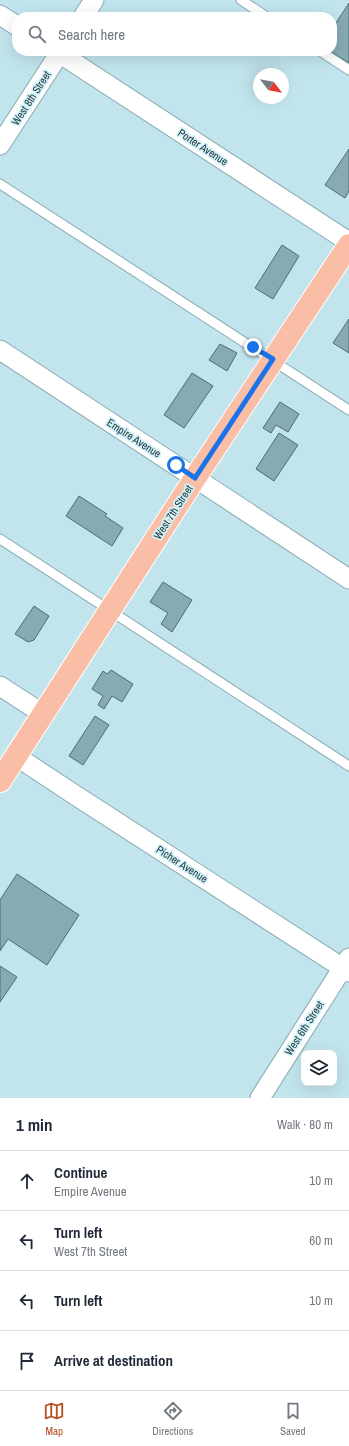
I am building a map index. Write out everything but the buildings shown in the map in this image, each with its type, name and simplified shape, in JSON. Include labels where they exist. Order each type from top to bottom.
[{"type":"main road","name":"West 7th Street","points":[[0,781],[195,478],[349,244]]},
{"type":"street","points":[[86,12],[94,0]]},
{"type":"street","points":[[0,14],[12,22]]},
{"type":"street","name":"West 8th Street","points":[[0,145],[56,56]]},
{"type":"street","name":"Porter Avenue","points":[[65,56],[349,244]]},
{"type":"street","name":"Empire Avenue","points":[[0,350],[349,579]]},
{"type":"street","points":[[0,686],[43,714]]},
{"type":"street","name":"Picher Avenue","points":[[16,756],[75,795],[347,966]]},
{"type":"street","name":"West 6th Street","points":[[260,1098],[347,966]]},
{"type":"lane","points":[[241,0],[259,12]]},
{"type":"lane","points":[[328,56],[349,70]]},
{"type":"lane","points":[[0,184],[273,359],[349,410]]},
{"type":"lane","points":[[0,539],[349,766]]},
{"type":"route","points":[[176,465],[195,478],[273,359],[253,347]]}]
